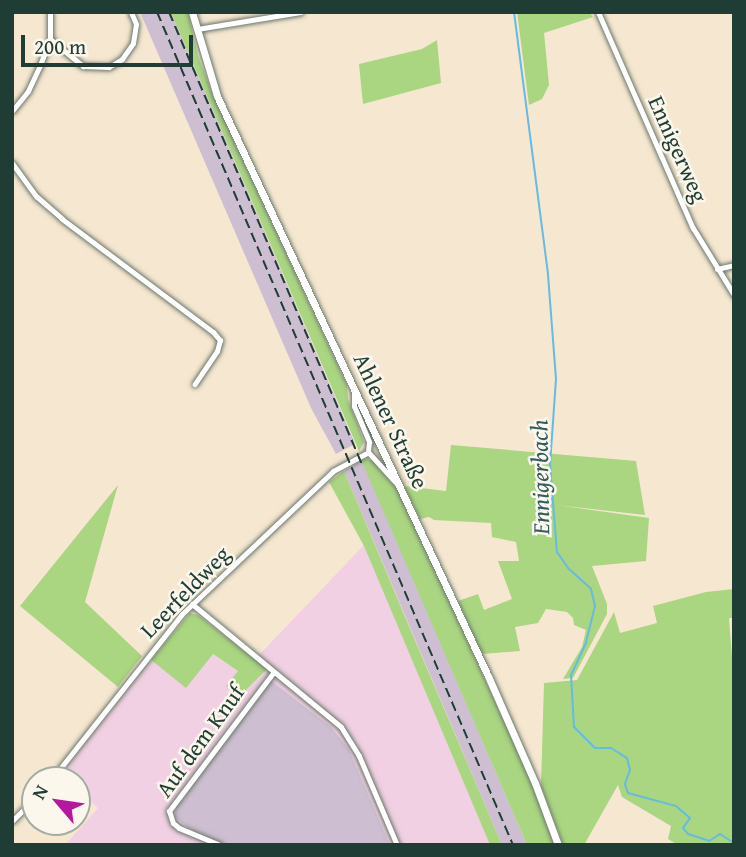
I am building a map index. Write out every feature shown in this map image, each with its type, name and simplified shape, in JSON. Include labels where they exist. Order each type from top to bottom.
[{"type":"main road","name":"Ahlener Straße","points":[[192,12],[207,71],[221,106],[401,488],[535,783],[558,845]]},
{"type":"street","points":[[12,111],[28,91],[50,39],[50,12]]},
{"type":"street","points":[[50,39],[83,65],[109,67],[122,59],[133,43],[136,33],[131,12]]},
{"type":"street","points":[[196,30],[300,12]]},
{"type":"street","name":"Ennigerweg","points":[[598,12],[693,228],[734,295]]},
{"type":"street","points":[[12,163],[36,196],[62,219],[214,332],[219,340],[217,351],[195,384]]},
{"type":"street","points":[[717,269],[734,265]]},
{"type":"street","points":[[354,386],[354,406],[369,442],[368,452],[401,488]]},
{"type":"street","name":"Leerfeldweg","points":[[62,766],[192,604],[333,471],[368,452]]},
{"type":"street","name":"Auf dem Knuf","points":[[192,604],[273,673],[328,715],[351,741],[397,845]]},
{"type":"street","name":"Auf dem Knuf","points":[[220,845],[179,828],[173,823],[169,811],[273,673]]},
{"type":"shaded area","points":[[140,12],[171,12],[355,444],[336,454],[311,408]]},
{"type":"shaded area","points":[[362,460],[527,845],[502,845],[344,471]]},
{"type":"shaded area","points":[[364,545],[490,845],[390,845],[349,750],[197,834],[228,845],[65,845],[73,836],[91,836],[91,816],[98,808],[91,802],[91,766],[67,766],[151,660],[186,687],[212,654],[238,671],[242,694],[267,670],[259,655]]},
{"type":"shaded area","points":[[270,680],[331,727],[349,750],[390,845],[228,845],[197,834],[175,817],[176,806]]},
{"type":"green space","points":[[171,12],[188,12],[198,56],[214,98],[347,385],[348,399],[364,442],[359,451]]},
{"type":"green space","points":[[517,12],[589,12],[593,17],[544,33],[549,85],[542,99],[529,105]]},
{"type":"green space","points":[[437,40],[441,83],[363,104],[359,64],[422,49]]},
{"type":"green space","points":[[451,445],[636,461],[645,515],[556,505],[649,518],[646,561],[592,566],[607,604],[607,614],[573,678],[563,679],[582,647],[586,630],[574,625],[573,618],[567,612],[546,609],[538,623],[515,627],[520,651],[482,654],[458,601],[478,594],[484,610],[512,599],[498,561],[519,561],[516,542],[492,537],[491,523],[434,520],[429,517],[420,519],[404,486],[446,491]]},
{"type":"green space","points":[[360,457],[373,461],[400,493],[532,783],[554,845],[527,845]]},
{"type":"green space","points":[[344,471],[502,845],[490,845],[364,546],[329,482]]},
{"type":"green space","points":[[118,485],[85,602],[142,656],[118,687],[20,606]]},
{"type":"green space","points":[[734,589],[734,618],[729,618],[734,683],[734,845],[678,845],[668,839],[671,826],[622,797],[618,785],[584,845],[563,845],[541,786],[544,683],[577,680],[614,612],[620,633],[657,623],[653,606],[706,592]]},
{"type":"green space","points":[[190,613],[198,615],[267,669],[241,695],[226,686],[238,671],[213,654],[186,688],[151,660]]},
{"type":"waterway","name":"Ennigerbach","points":[[514,12],[548,275],[556,379],[550,464],[557,552],[568,568],[591,589],[595,606],[586,643],[571,675],[574,727],[595,748],[611,748],[627,758],[630,770],[625,784],[628,793],[676,806],[690,818],[683,828],[688,834],[709,841],[720,834],[734,843]]},
{"type":"railway","points":[[157,12],[513,845]]},
{"type":"railway","points":[[169,12],[363,466]]}]
